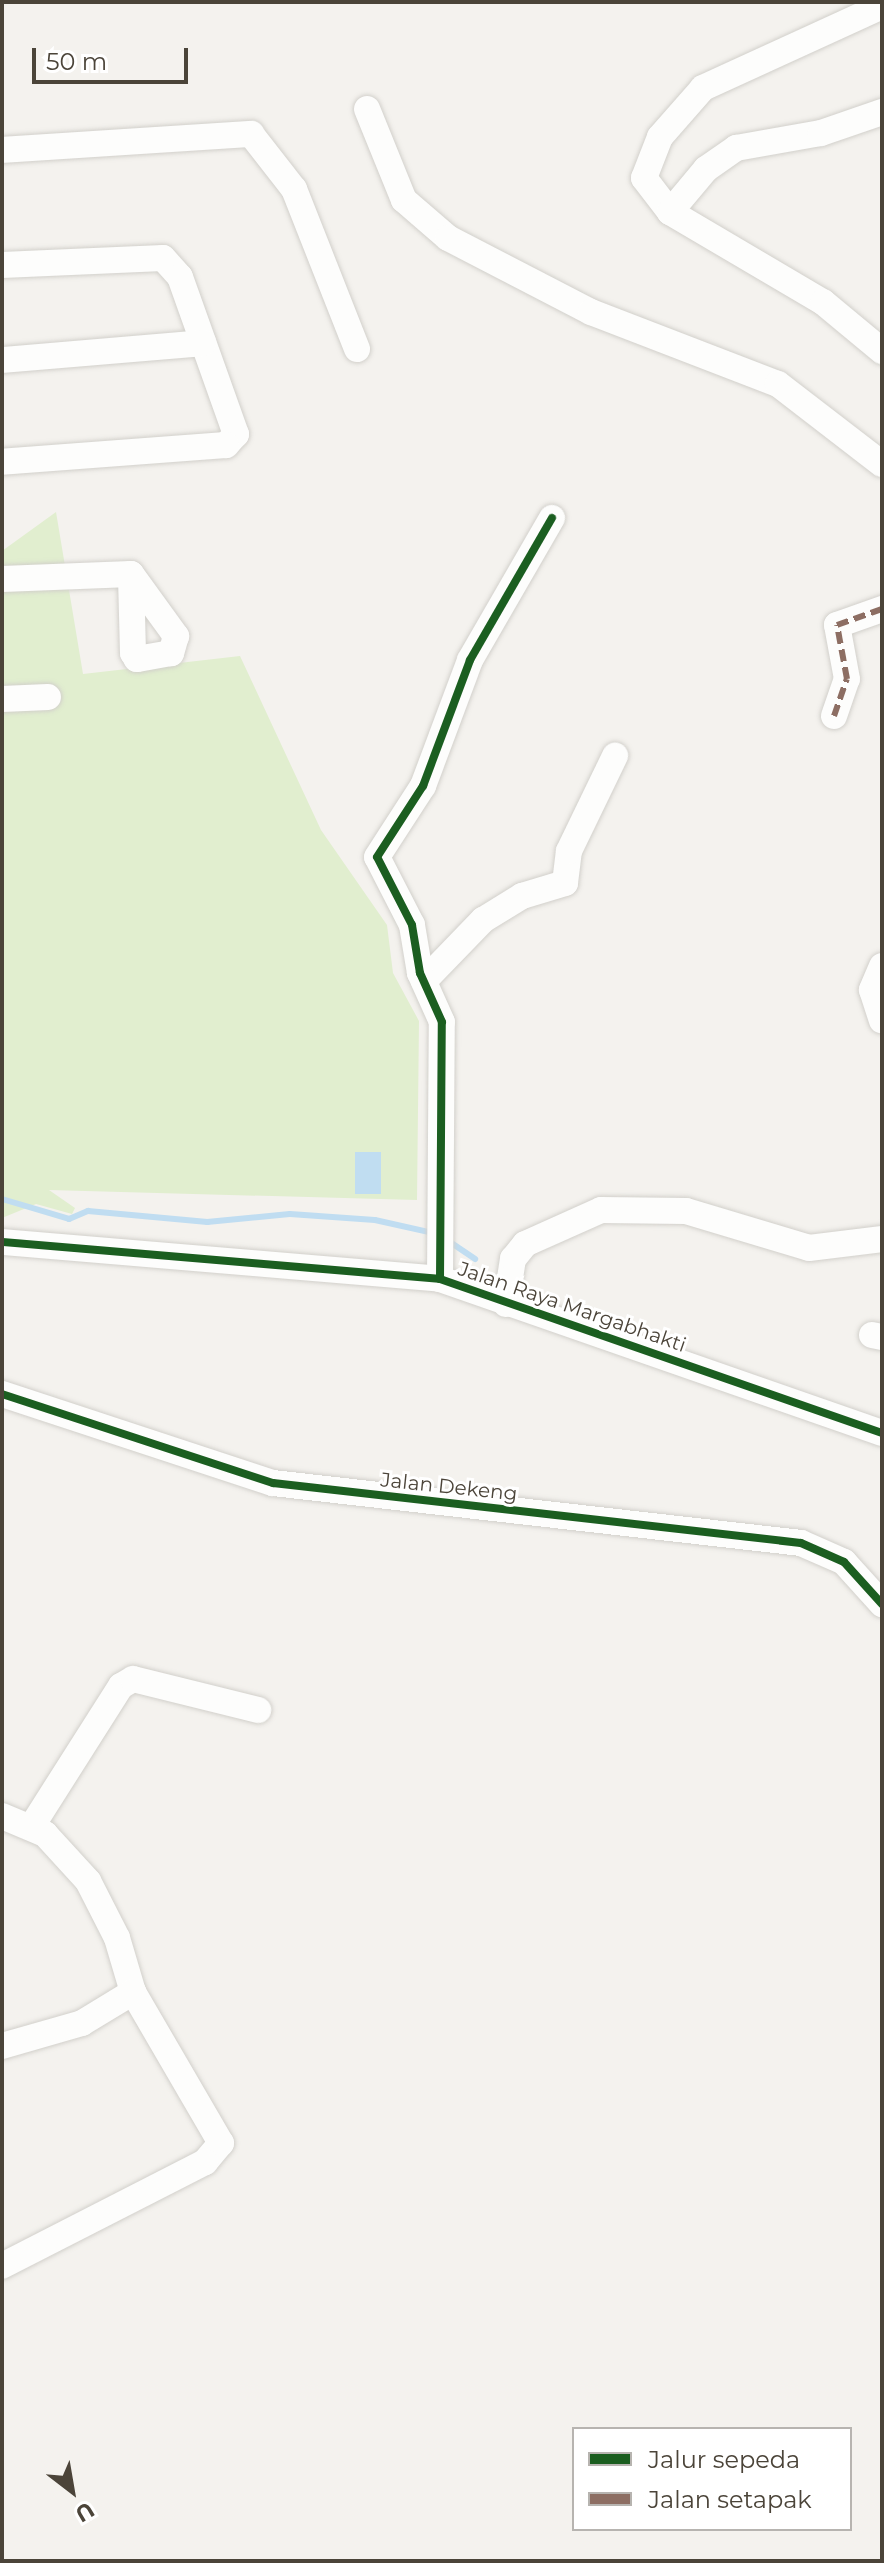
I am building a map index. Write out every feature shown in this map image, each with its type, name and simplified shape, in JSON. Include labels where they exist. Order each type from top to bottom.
[{"type":"street","points":[[882,6],[688,99],[651,153],[644,178],[670,212],[823,302],[882,351]]},
{"type":"street","points":[[367,109],[404,200],[448,238],[591,312],[778,384],[882,464]]},
{"type":"street","points":[[670,212],[706,169],[736,148],[821,133],[882,112]]},
{"type":"street","points":[[2,150],[251,134],[294,189],[357,349]]},
{"type":"street","points":[[2,265],[163,258],[180,277],[236,434],[226,445],[2,462]]},
{"type":"street","points":[[2,360],[203,343]]},
{"type":"street","points":[[440,1279],[443,1219],[442,1022],[424,981],[412,925],[378,870],[379,851],[423,786],[460,678],[552,518]]},
{"type":"street","points":[[2,579],[131,574]]},
{"type":"street","points":[[834,716],[847,679],[837,625],[882,609]]},
{"type":"street","points":[[2,699],[48,697]]},
{"type":"street","points":[[424,981],[483,920],[522,896],[565,883],[569,851],[615,756]]},
{"type":"street","points":[[882,966],[872,990],[882,1020]]},
{"type":"street","points":[[506,1304],[513,1259],[525,1244],[601,1210],[686,1211],[809,1248],[882,1239]]},
{"type":"street","name":"Jalan Raya Margabhakti","points":[[2,1242],[440,1279],[882,1433]]},
{"type":"street","name":"Jalan Dekeng","points":[[2,1394],[273,1483],[801,1543],[844,1562],[882,1604]]},
{"type":"street","points":[[32,1826],[121,1686],[133,1679],[258,1710]]},
{"type":"street","points":[[2,1816],[32,1826],[88,1881],[117,1938],[133,1992],[219,2135],[219,2151],[2,2266]]},
{"type":"street","points":[[2,2046],[82,2023],[133,1992]]},
{"type":"green space","points":[[56,512],[83,674],[240,656],[321,830],[387,925],[393,973],[419,1021],[417,1200],[49,1190],[75,1208],[72,1214],[36,1204],[2,1218],[2,551]]},
{"type":"water","points":[[355,1152],[381,1152],[381,1194],[355,1194]]},
{"type":"waterway","points":[[2,1199],[69,1219],[88,1211],[207,1222],[290,1214],[375,1220],[433,1233]]},
{"type":"waterway","points":[[447,1240],[475,1259]]},
{"type":"marked path","points":[[834,716],[847,679],[837,625],[882,609]]},
{"type":"cycle path","points":[[440,1279],[442,1022],[420,973],[412,925],[377,857],[423,786],[470,660],[552,518]]},
{"type":"cycle path","points":[[2,1242],[440,1279],[882,1433]]},
{"type":"cycle path","points":[[2,1394],[273,1483],[801,1543],[844,1562],[882,1604]]}]
